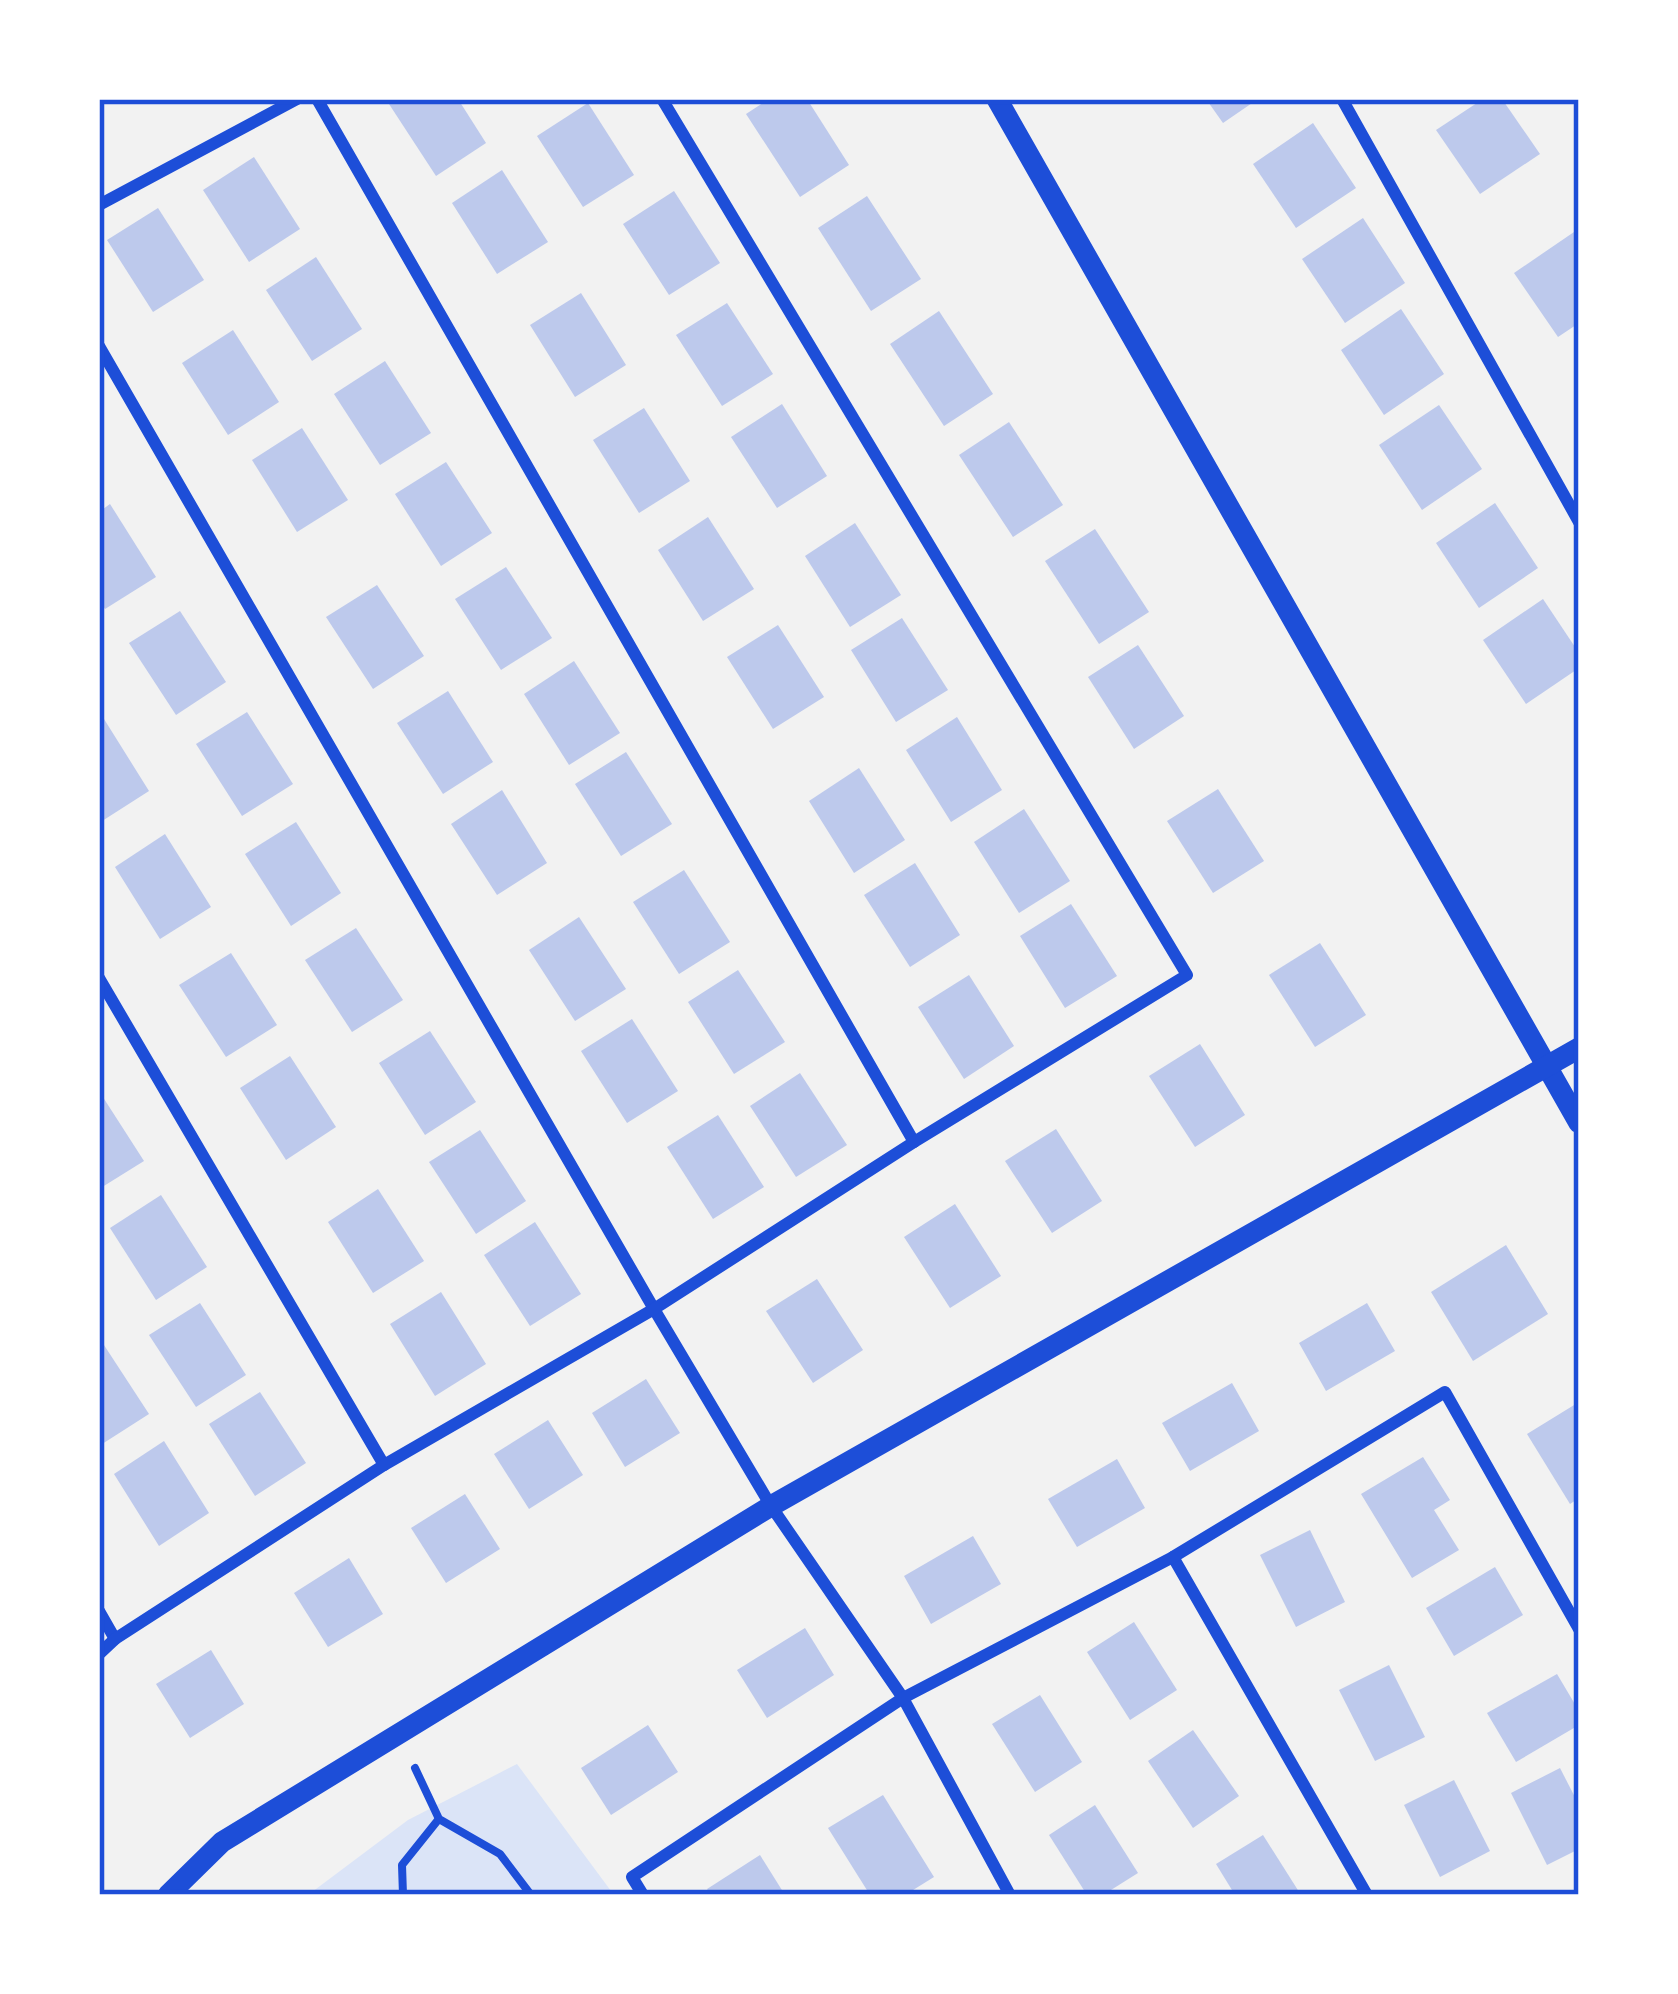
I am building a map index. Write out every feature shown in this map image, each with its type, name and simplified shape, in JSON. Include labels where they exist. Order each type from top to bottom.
[{"type":"street","points":[[99,205],[297,99]]},
{"type":"street","points":[[317,99],[914,1142]]},
{"type":"street","points":[[99,1654],[384,1465],[654,1309],[1187,975],[662,99]]},
{"type":"street","points":[[997,99],[1579,1123]]},
{"type":"street","points":[[1342,99],[1579,522]]},
{"type":"street","points":[[99,346],[654,1309],[771,1507],[903,1698],[1010,1895]]},
{"type":"street","points":[[99,978],[384,1465]]},
{"type":"street","points":[[168,1895],[222,1842],[771,1507],[1579,1048]]},
{"type":"street","points":[[643,1895],[632,1876],[903,1698],[1173,1557],[1445,1392],[1579,1629]]},
{"type":"street","points":[[1173,1557],[1367,1895]]},
{"type":"street","points":[[99,1612],[116,1639]]},
{"type":"path","points":[[398,1733],[439,1819],[500,1854],[531,1895]]},
{"type":"path","points":[[403,1895],[402,1865],[439,1819]]},
{"type":"shaded area","points":[[517,1764],[614,1895],[308,1895],[408,1820]]},
{"type":"building","points":[[398,99],[458,99],[486,143],[436,176],[389,104]]},
{"type":"building","points":[[769,99],[807,99],[849,165],[800,197],[746,114]]},
{"type":"building","points":[[1206,99],[1258,99],[1223,123]]},
{"type":"building","points":[[1483,99],[1502,99],[1540,154],[1480,194],[1436,130]]},
{"type":"building","points":[[588,103],[634,175],[583,207],[537,136]]},
{"type":"building","points":[[1313,123],[1356,188],[1296,228],[1253,164]]},
{"type":"building","points":[[254,157],[300,229],[249,262],[203,190]]},
{"type":"building","points":[[502,170],[548,242],[497,274],[452,203]]},
{"type":"building","points":[[674,191],[720,263],[669,295],[623,224]]},
{"type":"building","points":[[867,196],[921,279],[871,311],[818,228]]},
{"type":"building","points":[[158,208],[204,280],[153,312],[107,240]]},
{"type":"building","points":[[1363,218],[1405,283],[1345,323],[1302,259]]},
{"type":"building","points":[[1574,232],[1579,239],[1579,323],[1558,337],[1514,273]]},
{"type":"building","points":[[316,257],[362,329],[312,361],[266,290]]},
{"type":"building","points":[[581,293],[626,365],[575,397],[530,325]]},
{"type":"building","points":[[727,303],[773,374],[722,406],[676,335]]},
{"type":"building","points":[[1401,309],[1444,374],[1384,415],[1341,350]]},
{"type":"building","points":[[939,311],[993,394],[944,426],[890,344]]},
{"type":"building","points":[[233,330],[279,402],[228,435],[182,363]]},
{"type":"building","points":[[385,361],[431,433],[380,465],[334,394]]},
{"type":"building","points":[[782,404],[827,476],[777,508],[731,437]]},
{"type":"building","points":[[1439,405],[1482,469],[1422,510],[1379,445]]},
{"type":"building","points":[[644,408],[690,481],[639,513],[593,440]]},
{"type":"building","points":[[1009,422],[1063,505],[1013,537],[959,455]]},
{"type":"building","points":[[302,428],[348,500],[297,532],[252,460]]},
{"type":"building","points":[[446,462],[492,533],[441,566],[395,494]]},
{"type":"building","points":[[1495,503],[1538,568],[1479,608],[1436,543]]},
{"type":"building","points":[[110,504],[156,577],[105,609],[99,599],[99,512]]},
{"type":"building","points":[[708,517],[754,589],[703,621],[658,550]]},
{"type":"building","points":[[855,523],[901,595],[850,627],[805,556]]},
{"type":"building","points":[[1095,529],[1149,612],[1099,644],[1045,561]]},
{"type":"building","points":[[506,567],[552,638],[501,670],[455,599]]},
{"type":"building","points":[[377,585],[424,656],[373,689],[326,617]]},
{"type":"building","points":[[1543,599],[1579,653],[1579,668],[1526,704],[1483,640]]},
{"type":"building","points":[[180,611],[226,682],[176,715],[129,643]]},
{"type":"building","points":[[902,618],[948,690],[896,722],[851,650]]},
{"type":"building","points":[[778,625],[824,697],[773,729],[727,657]]},
{"type":"building","points":[[1138,645],[1184,716],[1134,749],[1088,677]]},
{"type":"building","points":[[574,661],[620,733],[569,765],[524,694]]},
{"type":"building","points":[[448,691],[493,762],[443,794],[397,723]]},
{"type":"building","points":[[247,712],[293,784],[242,816],[196,744]]},
{"type":"building","points":[[957,717],[1002,790],[951,822],[906,750]]},
{"type":"building","points":[[104,719],[149,791],[99,823],[99,722]]},
{"type":"building","points":[[626,752],[672,824],[621,856],[575,784]]},
{"type":"building","points":[[859,768],[905,840],[854,873],[809,801]]},
{"type":"building","points":[[1218,789],[1264,861],[1213,893],[1167,821]]},
{"type":"building","points":[[502,790],[547,863],[497,895],[451,824]]},
{"type":"building","points":[[1024,809],[1070,881],[1019,913],[974,842]]},
{"type":"building","points":[[296,822],[341,893],[291,926],[245,854]]},
{"type":"building","points":[[165,834],[211,907],[160,939],[115,867]]},
{"type":"building","points":[[915,863],[960,935],[910,967],[864,895]]},
{"type":"building","points":[[684,870],[730,942],[679,974],[633,902]]},
{"type":"building","points":[[1071,904],[1117,976],[1065,1008],[1020,936]]},
{"type":"building","points":[[579,917],[626,989],[575,1021],[529,950]]},
{"type":"building","points":[[356,928],[403,1000],[352,1032],[305,960]]},
{"type":"building","points":[[1320,943],[1366,1015],[1315,1047],[1269,975]]},
{"type":"building","points":[[231,953],[277,1025],[226,1057],[179,985]]},
{"type":"building","points":[[738,970],[785,1042],[734,1074],[688,1002]]},
{"type":"building","points":[[969,975],[1014,1046],[964,1079],[918,1007]]},
{"type":"building","points":[[632,1019],[678,1091],[627,1123],[581,1051]]},
{"type":"building","points":[[430,1031],[476,1102],[425,1135],[379,1063]]},
{"type":"building","points":[[1200,1044],[1245,1115],[1195,1147],[1149,1076]]},
{"type":"building","points":[[290,1056],[336,1127],[286,1160],[240,1088]]},
{"type":"building","points":[[800,1073],[847,1145],[796,1177],[750,1106]]},
{"type":"building","points":[[99,1091],[144,1161],[99,1189]]},
{"type":"building","points":[[718,1115],[764,1187],[713,1219],[667,1147]]},
{"type":"building","points":[[1056,1129],[1102,1201],[1052,1233],[1005,1161]]},
{"type":"building","points":[[480,1130],[526,1201],[476,1234],[429,1162]]},
{"type":"building","points":[[378,1189],[424,1261],[373,1293],[328,1222]]},
{"type":"building","points":[[161,1195],[207,1267],[156,1300],[110,1228]]},
{"type":"building","points":[[955,1204],[1001,1276],[950,1308],[904,1237]]},
{"type":"building","points":[[535,1222],[581,1294],[530,1326],[484,1255]]},
{"type":"building","points":[[1506,1245],[1548,1314],[1473,1361],[1431,1292]]},
{"type":"building","points":[[817,1279],[863,1350],[813,1383],[766,1311]]},
{"type":"building","points":[[441,1292],[486,1364],[435,1396],[390,1324]]},
{"type":"building","points":[[200,1303],[246,1375],[196,1407],[149,1335]]},
{"type":"building","points":[[1367,1303],[1395,1351],[1326,1391],[1299,1343]]},
{"type":"building","points":[[102,1342],[149,1414],[99,1446],[99,1345]]},
{"type":"building","points":[[646,1379],[680,1433],[625,1467],[592,1413]]},
{"type":"building","points":[[1232,1383],[1259,1431],[1190,1471],[1162,1423]]},
{"type":"building","points":[[260,1392],[306,1463],[255,1496],[209,1424]]},
{"type":"building","points":[[1579,1402],[1579,1498],[1570,1504],[1527,1434]]},
{"type":"building","points":[[548,1420],[583,1475],[529,1509],[494,1454]]},
{"type":"building","points":[[164,1441],[209,1513],[159,1546],[114,1474]]},
{"type":"building","points":[[1423,1457],[1450,1500],[1434,1510],[1459,1550],[1412,1578],[1361,1494]]},
{"type":"building","points":[[1117,1459],[1145,1508],[1077,1547],[1048,1499]]},
{"type":"building","points":[[465,1494],[500,1549],[446,1583],[411,1528]]},
{"type":"building","points":[[1310,1530],[1345,1602],[1296,1627],[1260,1555]]},
{"type":"building","points":[[973,1536],[1001,1584],[931,1624],[904,1576]]},
{"type":"building","points":[[349,1558],[383,1614],[328,1647],[294,1593]]},
{"type":"building","points":[[1495,1567],[1523,1615],[1454,1656],[1426,1608]]},
{"type":"building","points":[[1134,1622],[1177,1690],[1130,1720],[1087,1652]]},
{"type":"building","points":[[805,1628],[834,1675],[767,1718],[737,1670]]},
{"type":"building","points":[[211,1650],[244,1704],[190,1738],[156,1684]]},
{"type":"building","points":[[1389,1665],[1425,1737],[1375,1761],[1339,1690]]},
{"type":"building","points":[[1557,1674],[1579,1711],[1579,1725],[1516,1762],[1487,1713]]},
{"type":"building","points":[[1040,1695],[1082,1762],[1035,1792],[992,1724]]},
{"type":"building","points":[[648,1725],[678,1772],[611,1815],[581,1768]]},
{"type":"building","points":[[1193,1730],[1239,1796],[1193,1828],[1148,1761]]},
{"type":"building","points":[[1560,1768],[1579,1805],[1579,1849],[1547,1865],[1511,1793]]},
{"type":"building","points":[[1454,1780],[1490,1851],[1440,1877],[1404,1805]]},
{"type":"building","points":[[883,1795],[934,1877],[905,1895],[870,1895],[828,1828]]},
{"type":"building","points":[[1095,1805],[1138,1873],[1103,1895],[1087,1895],[1049,1835]]},
{"type":"building","points":[[1263,1835],[1301,1895],[1235,1895],[1216,1864]]},
{"type":"building","points":[[760,1855],[785,1895],[711,1895],[707,1889]]}]
